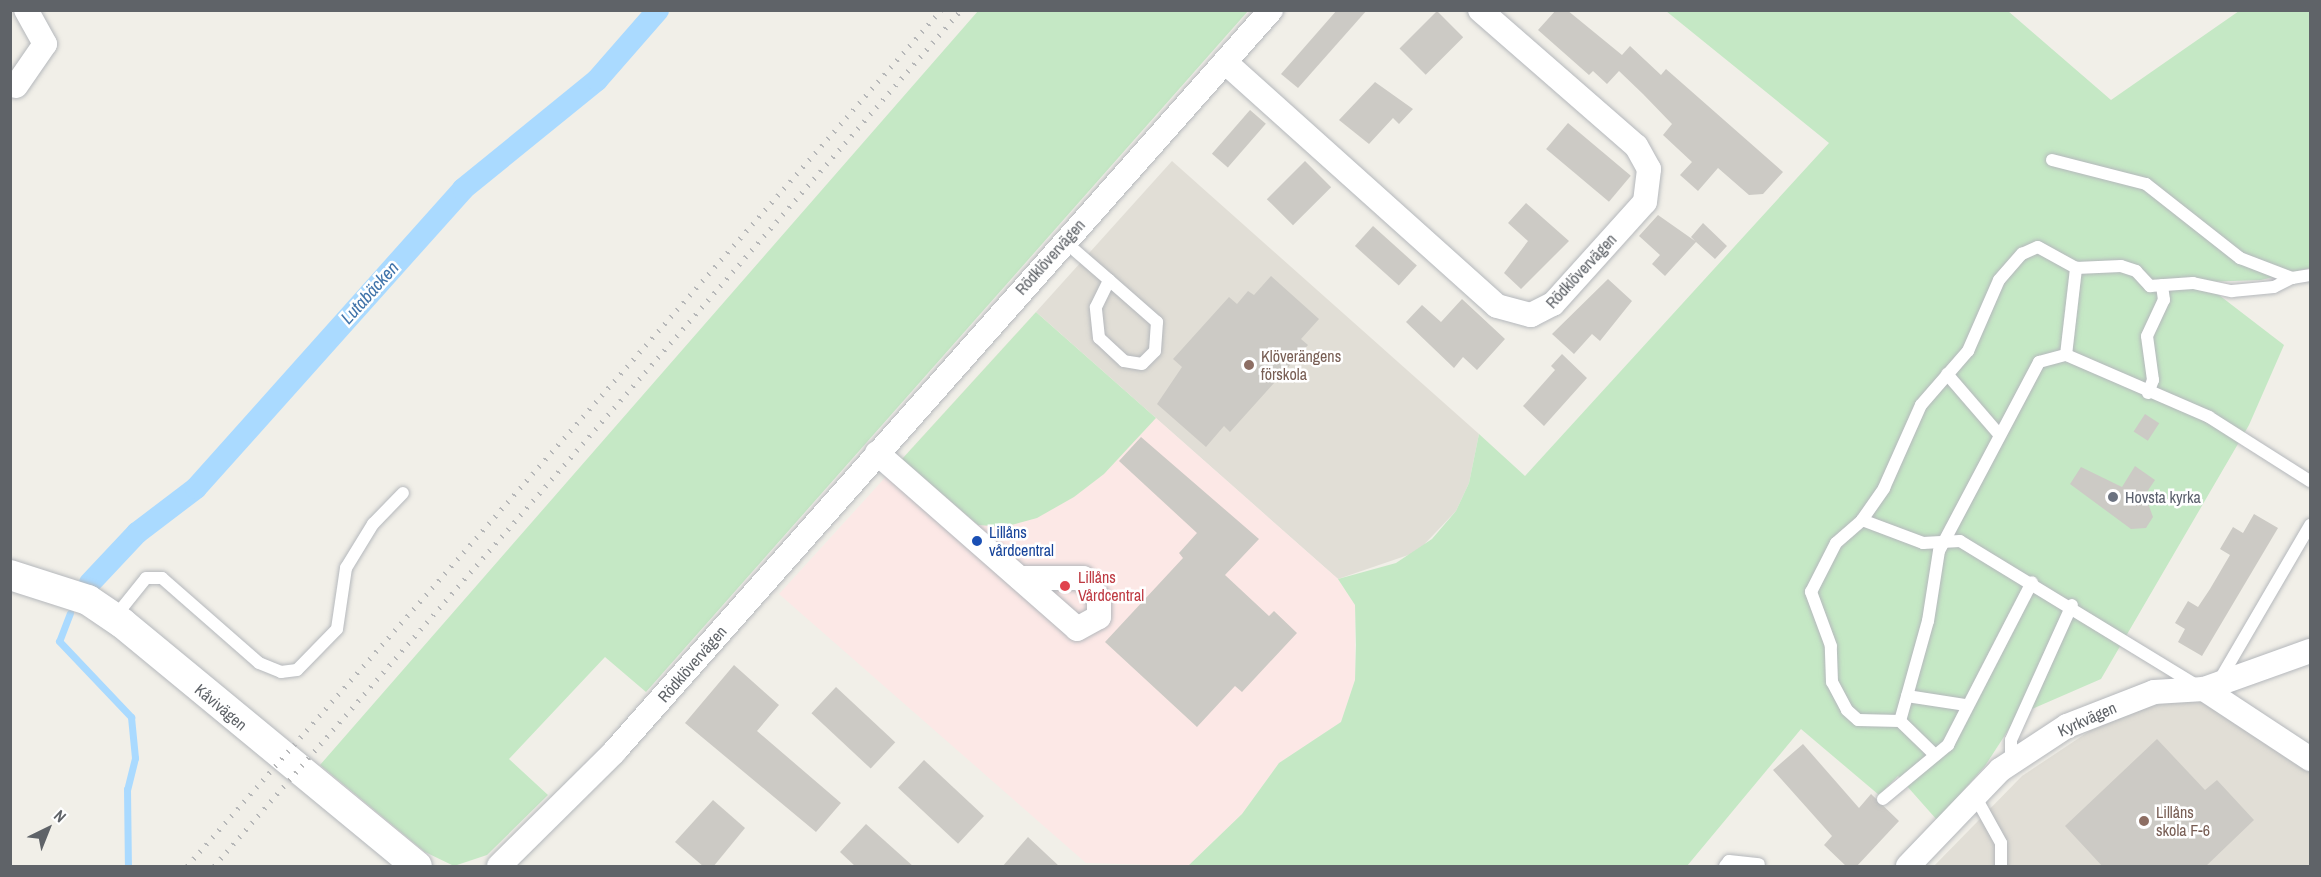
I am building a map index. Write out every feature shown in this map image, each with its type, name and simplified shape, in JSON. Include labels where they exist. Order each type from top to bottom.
[{"type":"street","points":[[16,86],[45,44],[26,10]]},
{"type":"street","name":"Rödklövervägen","points":[[499,867],[614,752],[1064,241],[1271,10]]},
{"type":"street","name":"Rödklövervägen","points":[[1225,62],[1497,306],[1531,315],[1553,304],[1645,202],[1649,169],[1636,146],[1480,10]]},
{"type":"street","points":[[877,453],[1020,578]]},
{"type":"street","name":"Kåvivägen","points":[[10,575],[51,584],[114,618],[417,867]]},
{"type":"street","name":"Kyrkvägen","points":[[1908,867],[1975,796],[2011,762],[2102,710],[2154,692],[2210,687],[2310,651]]},
{"type":"street","points":[[2210,687],[2310,759]]},
{"type":"lane","points":[[2052,160],[2146,184],[2240,258],[2292,278]]},
{"type":"lane","points":[[1064,241],[1157,322],[1155,351],[1142,364],[1124,361],[1099,338],[1096,307],[1108,280]]},
{"type":"lane","points":[[1935,755],[1900,721],[1858,720],[1847,710],[1832,682],[1831,646],[1811,592],[1836,543],[1862,520],[1884,488],[1911,422],[1947,374],[1968,351],[1999,280],[2022,254],[2038,247],[2076,268],[2121,266],[2136,271],[2150,286],[2193,283],[2232,291],[2274,287],[2292,278],[2310,275]]},
{"type":"lane","points":[[2066,356],[2076,268]]},
{"type":"lane","points":[[2148,393],[2152,380],[2147,336],[2164,300],[2162,285]]},
{"type":"lane","points":[[1900,721],[1944,542],[1998,433],[2039,362],[2066,356],[2148,393],[2209,417],[2310,482]]},
{"type":"lane","points":[[1947,374],[1998,433]]},
{"type":"lane","points":[[114,618],[146,578],[162,578],[259,663],[280,672],[297,670],[337,629],[346,568],[374,524],[403,493]]},
{"type":"lane","points":[[1862,520],[1923,543],[1960,541],[2210,687],[2310,525]]},
{"type":"lane","points":[[1883,799],[1948,745],[1966,705],[2032,582]]},
{"type":"lane","points":[[2011,762],[2011,740],[2072,605]]},
{"type":"lane","points":[[1907,696],[1966,705]]},
{"type":"lane","points":[[1975,796],[2001,843],[2001,867]]},
{"type":"lane","points":[[1725,867],[1729,861],[1759,864]]},
{"type":"shaded area","name":"Klöverängens förskola","points":[[1172,161],[1479,434],[1469,483],[1456,511],[1417,552],[1338,579],[1036,312]]},
{"type":"shaded area","name":"Lillåns Vårdcentral","points":[[1036,312],[1338,579],[1355,605],[1355,680],[1341,722],[1279,763],[1242,814],[1188,866],[1086,863],[779,594]]},
{"type":"shaded area","name":"Lillåns skola F-6","points":[[2205,696],[2310,766],[2310,866],[1934,866],[2022,776],[2118,712]]},
{"type":"green space","points":[[978,11],[1248,11],[646,692],[605,657],[509,759],[548,795],[487,855],[454,866],[425,852],[320,765]]},
{"type":"green space","points":[[1666,11],[2008,11],[2111,100],[2239,11],[2310,11],[2310,268],[2261,280],[2202,282],[2284,345],[2249,425],[2101,679],[2018,715],[1985,766],[1937,820],[1898,776],[1879,795],[1801,729],[1687,866],[1188,866],[1242,814],[1279,763],[1341,722],[1355,680],[1356,645],[1355,605],[1338,579],[1396,563],[1432,539],[1456,511],[1469,483],[1479,434],[1525,476],[1829,143]]},
{"type":"green space","points":[[1036,312],[1156,418],[1104,474],[1074,497],[1037,518],[1004,527],[978,525],[902,459]]},
{"type":"building","points":[[1337,10],[1367,10],[1298,88],[1281,74]]},
{"type":"building","points":[[1556,10],[1567,10],[1622,55],[1630,46],[1661,75],[1666,69],[1783,172],[1763,194],[1749,195],[1718,168],[1698,191],[1680,175],[1692,162],[1663,135],[1672,124],[1643,94],[1619,71],[1607,84],[1593,71],[1589,75],[1538,30]]},
{"type":"building","points":[[1437,11],[1463,37],[1426,75],[1400,48]]},
{"type":"building","points":[[1375,82],[1413,109],[1399,124],[1393,118],[1369,144],[1339,120]]},
{"type":"building","points":[[1250,110],[1266,124],[1228,168],[1212,154]]},
{"type":"building","points":[[1568,123],[1631,176],[1609,202],[1546,149]]},
{"type":"building","points":[[1305,161],[1331,187],[1293,225],[1267,199]]},
{"type":"building","points":[[1526,203],[1569,241],[1521,289],[1504,273],[1528,241],[1508,223]]},
{"type":"building","points":[[1658,215],[1695,241],[1691,237],[1703,223],[1727,246],[1715,259],[1696,242],[1665,276],[1652,264],[1660,255],[1639,236]]},
{"type":"building","points":[[1373,226],[1417,265],[1399,286],[1355,246]]},
{"type":"building","points":[[1271,276],[1319,319],[1301,339],[1308,345],[1230,432],[1224,426],[1206,447],[1157,404],[1182,367],[1173,359],[1229,297],[1237,304],[1248,291],[1254,295]]},
{"type":"building","points":[[1608,279],[1632,301],[1600,341],[1592,334],[1574,354],[1552,334]]},
{"type":"building","points":[[1462,299],[1505,339],[1477,370],[1463,357],[1454,368],[1406,322],[1422,305],[1441,322]]},
{"type":"building","points":[[1562,354],[1587,378],[1544,426],[1523,406],[1555,370],[1551,366]]},
{"type":"building","points":[[2145,414],[2159,423],[2148,441],[2134,432]]},
{"type":"building","points":[[1141,437],[1259,539],[1225,575],[1269,616],[1274,611],[1297,633],[1242,692],[1235,686],[1197,727],[1105,642],[1183,558],[1179,553],[1197,533],[1119,461]]},
{"type":"building","name":"Hovsta kyrka","points":[[2135,466],[2155,480],[2145,495],[2153,517],[2146,528],[2131,529],[2070,484],[2081,467],[2122,487]]},
{"type":"building","points":[[2254,514],[2278,528],[2202,656],[2178,642],[2185,629],[2175,623],[2188,601],[2198,607],[2210,589],[2230,555],[2220,549],[2233,527],[2243,533]]},
{"type":"building","points":[[734,665],[779,705],[757,731],[841,803],[816,832],[685,723]]},
{"type":"building","points":[[836,687],[895,742],[871,769],[811,713]]},
{"type":"building","points":[[2157,739],[2205,790],[2217,780],[2254,820],[2205,867],[2103,867],[2065,826]]},
{"type":"building","points":[[1803,744],[1859,808],[1871,794],[1899,821],[1856,867],[1847,867],[1824,845],[1832,836],[1773,770]]},
{"type":"building","points":[[924,760],[984,816],[958,844],[898,788]]},
{"type":"building","points":[[713,800],[745,828],[713,867],[704,867],[675,842]]},
{"type":"building","points":[[866,824],[914,867],[856,867],[840,852]]},
{"type":"building","points":[[1028,837],[1060,867],[1002,867]]},
{"type":"waterway","name":"Lutabäcken","points":[[90,583],[137,533],[196,488],[463,189],[597,80],[658,10]]},
{"type":"waterway","name":"Lutabäcken","points":[[70,613],[59,641],[131,717],[135,758],[127,789],[128,866]]},
{"type":"railway","points":[[187,866],[941,10]]},
{"type":"railway","points":[[214,866],[961,10]]},
{"type":"place","name":"Klöverängens förskola","points":[[1249,365]]},
{"type":"place","name":"Hovsta kyrka","points":[[2113,497]]},
{"type":"place","name":"Lillåns vårdcentral","points":[[977,541]]},
{"type":"place","name":"Lillåns Vårdcentral","points":[[1065,586]]},
{"type":"place","name":"Lillåns skola F-6","points":[[2144,821]]}]
